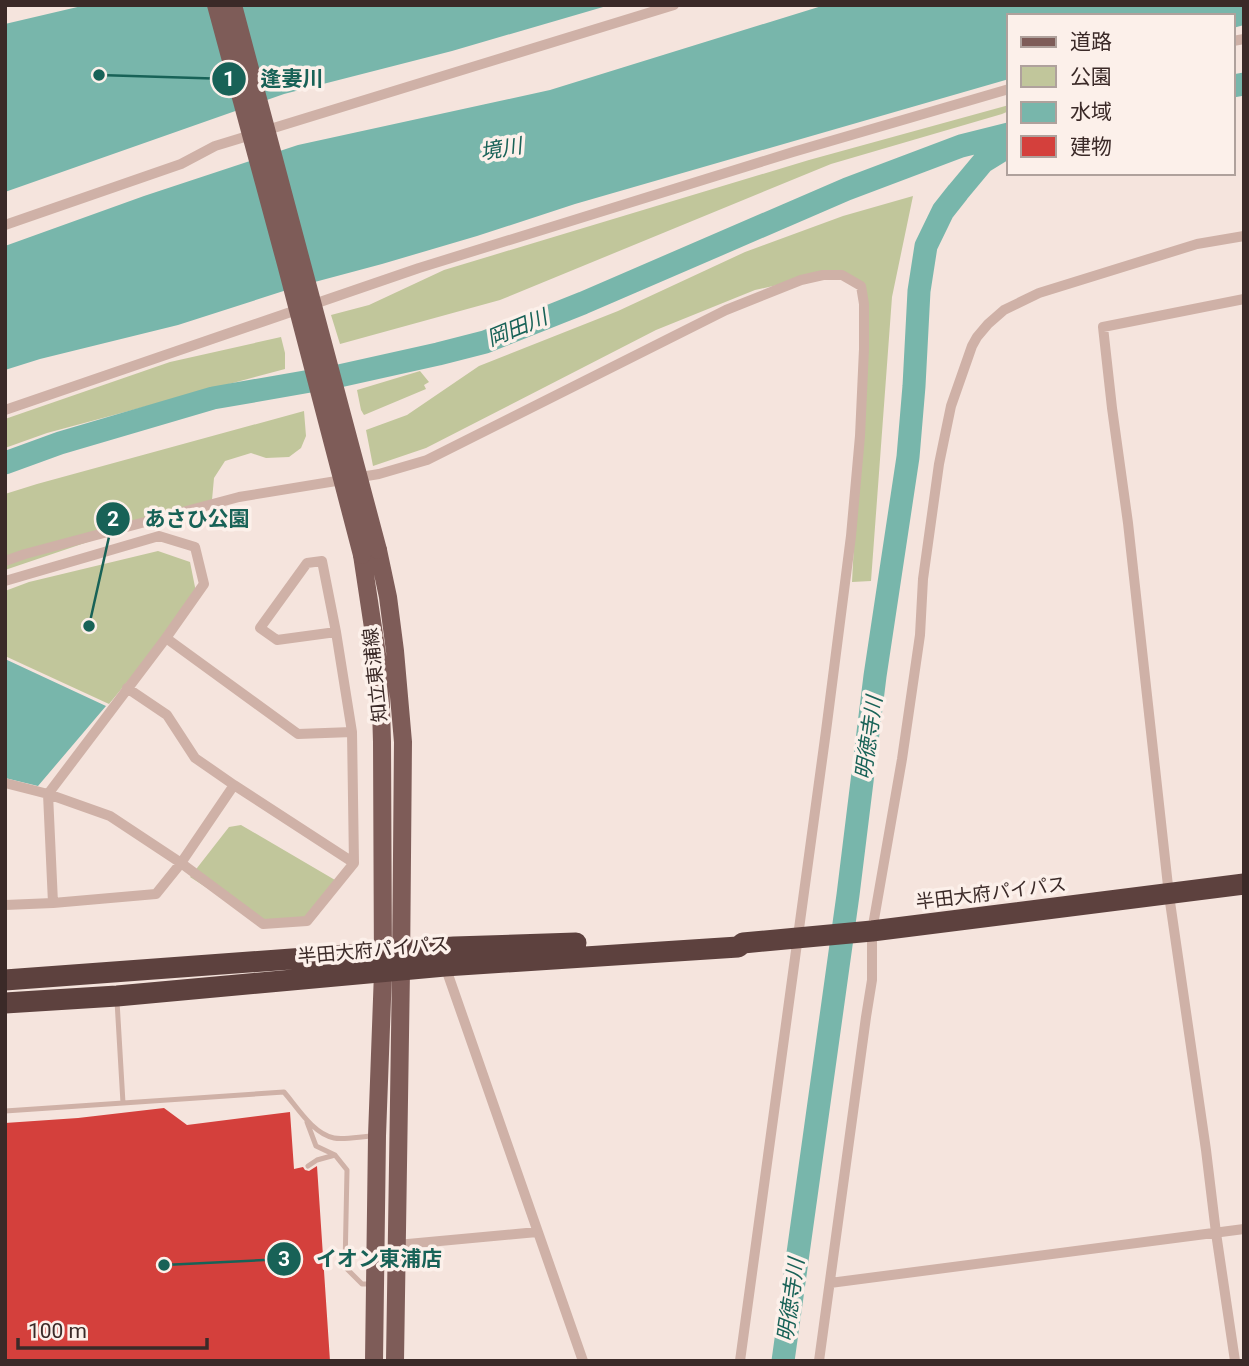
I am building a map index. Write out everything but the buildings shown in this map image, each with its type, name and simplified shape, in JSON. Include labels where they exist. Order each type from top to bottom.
[{"type":"highway","name":"半田大府パイパス","points":[[5,979],[392,961],[445,966],[738,947],[743,943],[866,931],[1244,884]]},
{"type":"highway","name":"半田大府パイパス","points":[[5,1003],[117,996],[392,961],[454,947],[735,937],[743,943]]},
{"type":"main road","name":"知立東浦線","points":[[216,5],[289,277],[370,552]]},
{"type":"main road","name":"知立東浦線","points":[[233,5],[370,552],[380,674],[382,779],[392,961],[397,1245],[395,1361]]},
{"type":"main road","name":"知立東浦線","points":[[374,1361],[377,1136],[392,961]]},
{"type":"street","points":[[5,225],[181,164],[215,146],[674,5]]},
{"type":"street","points":[[5,410],[419,268],[806,148],[1007,90]]},
{"type":"street","points":[[819,1361],[872,979],[866,931],[902,760],[918,649],[923,579],[939,464],[951,406],[977,337],[1004,310],[1038,293],[1197,244],[1244,236]]},
{"type":"street","points":[[5,561],[239,497],[379,474],[427,460],[726,310],[801,280],[823,275],[842,275],[861,286],[864,304],[864,349],[860,436],[851,536],[829,702],[807,937],[740,1361]]},
{"type":"street","points":[[1235,1361],[1170,895],[1129,523],[1103,327],[1244,299]]},
{"type":"street","points":[[5,581],[159,536],[195,547],[204,584],[48,793],[53,903]]},
{"type":"street","points":[[5,783],[48,793],[110,816],[181,863],[263,924],[307,921],[354,863],[352,732],[336,632],[322,561],[307,563],[260,628],[277,640],[336,632]]},
{"type":"street","points":[[166,638],[298,734],[352,732]]},
{"type":"street","points":[[127,688],[167,715],[195,758],[354,863]]},
{"type":"street","points":[[5,905],[156,894],[181,863],[234,785]]},
{"type":"street","points":[[445,966],[583,1361]]},
{"type":"street","points":[[830,1283],[1244,1230]]},
{"type":"street","points":[[397,1245],[537,1233]]},
{"type":"lane","points":[[117,996],[124,1103]]},
{"type":"lane","points":[[5,1111],[284,1092],[318,1130],[333,1138],[377,1136]]},
{"type":"lane","points":[[306,1118],[316,1146],[335,1155],[347,1170],[345,1267],[362,1283],[375,1284]]},
{"type":"lane","points":[[309,1166],[317,1160],[335,1155]]},
{"type":"green space","points":[[1007,106],[1007,112],[1002,114],[831,164],[500,300],[340,344],[331,315],[369,305],[444,270],[809,160]]},
{"type":"green space","points":[[913,196],[892,297],[871,581],[852,582],[864,349],[861,286],[842,275],[823,275],[755,290],[656,330],[426,448],[373,466],[366,430],[407,415],[479,366],[618,311],[745,252],[843,216]]},
{"type":"green space","points":[[281,337],[285,369],[47,433],[5,448],[5,419],[170,362]]},
{"type":"green space","points":[[420,371],[429,382],[424,385],[426,389],[364,415],[357,390]]},
{"type":"green space","points":[[304,411],[306,436],[301,448],[289,457],[266,458],[251,453],[225,461],[214,478],[212,500],[5,570],[5,494]]},
{"type":"green space","points":[[158,551],[190,562],[197,597],[109,704],[5,656],[5,591],[29,582]]},
{"type":"green space","points":[[241,825],[335,880],[307,921],[263,924],[190,877],[229,827]]},
{"type":"water","points":[[86,5],[610,5],[452,51],[284,94],[5,192],[5,24]]},
{"type":"water","name":"境川","points":[[825,5],[1244,5],[1244,25],[1235,27],[1235,14],[1007,14],[1007,80],[575,204],[178,325],[5,370],[5,246],[298,145],[550,90]]},
{"type":"water","points":[[5,659],[106,706],[38,786],[5,778]]},
{"type":"waterway","name":"岡田川","points":[[1235,86],[1244,84]]},
{"type":"waterway","name":"岡田川","points":[[5,463],[60,443],[213,398],[339,376],[485,342],[583,303],[847,189],[961,146],[1007,134]]},
{"type":"waterway","name":"明徳寺川","points":[[783,1361],[848,895],[875,676],[908,457],[919,291],[926,246],[943,211],[958,192],[983,162],[1007,147]]},
{"type":"place","name":"逢妻川","points":[[99,75]]},
{"type":"place","name":"あさひ公園","points":[[89,626]]},
{"type":"place","name":"イオン東浦店","points":[[164,1265]]}]
